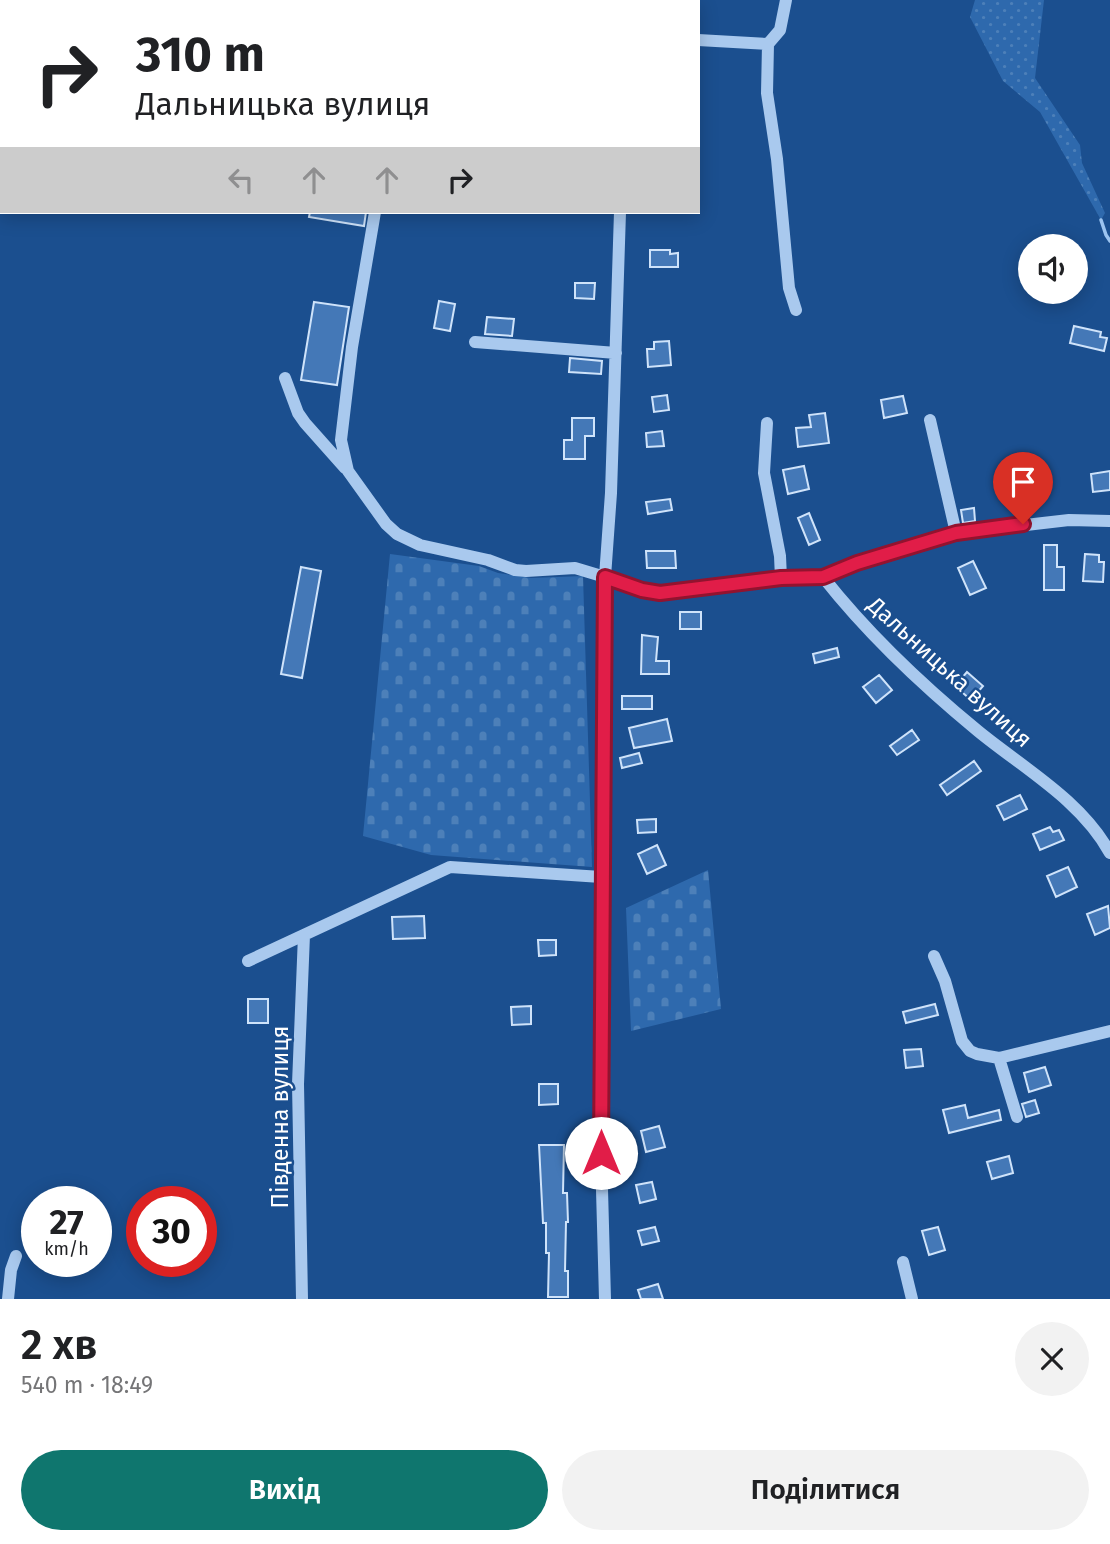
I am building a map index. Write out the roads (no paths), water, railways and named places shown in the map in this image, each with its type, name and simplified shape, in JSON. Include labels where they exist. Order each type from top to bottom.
[{"type":"street","points":[[786,0],[780,30],[768,44],[767,93],[777,159],[789,288],[796,310]]},
{"type":"street","points":[[700,40],[768,44]]},
{"type":"street","points":[[348,471],[341,440],[352,347],[375,214]]},
{"type":"street","points":[[606,1299],[601,1153],[601,877],[605,577],[611,493],[620,214]]},
{"type":"street","points":[[475,341],[616,354]]},
{"type":"street","points":[[285,378],[305,423],[348,471],[386,524],[397,534],[420,545],[488,560],[515,570],[575,568],[642,590],[660,593],[781,578],[823,577],[857,563],[956,533],[1095,519],[1110,515]]},
{"type":"street","points":[[930,420],[956,533]]},
{"type":"street","points":[[767,422],[764,473],[780,556],[781,578]]},
{"type":"street","points":[[1095,519],[1110,521]]},
{"type":"street","name":"Дальницька вулиця","points":[[823,577],[873,635],[914,674],[976,729],[1072,805],[1087,820],[1110,853]]},
{"type":"street","points":[[248,961],[450,867],[601,877]]},
{"type":"street","name":"Південна вулиця","points":[[302,1299],[298,1084],[304,935]]},
{"type":"street","points":[[934,956],[945,981],[965,1046],[977,1054],[999,1058],[1110,1031]]},
{"type":"street","points":[[999,1058],[1017,1118]]},
{"type":"street","points":[[8,1299],[10,1270],[16,1256]]},
{"type":"street","points":[[903,1262],[912,1299]]},
{"type":"waterway","points":[[1101,220],[1110,241]]}]
